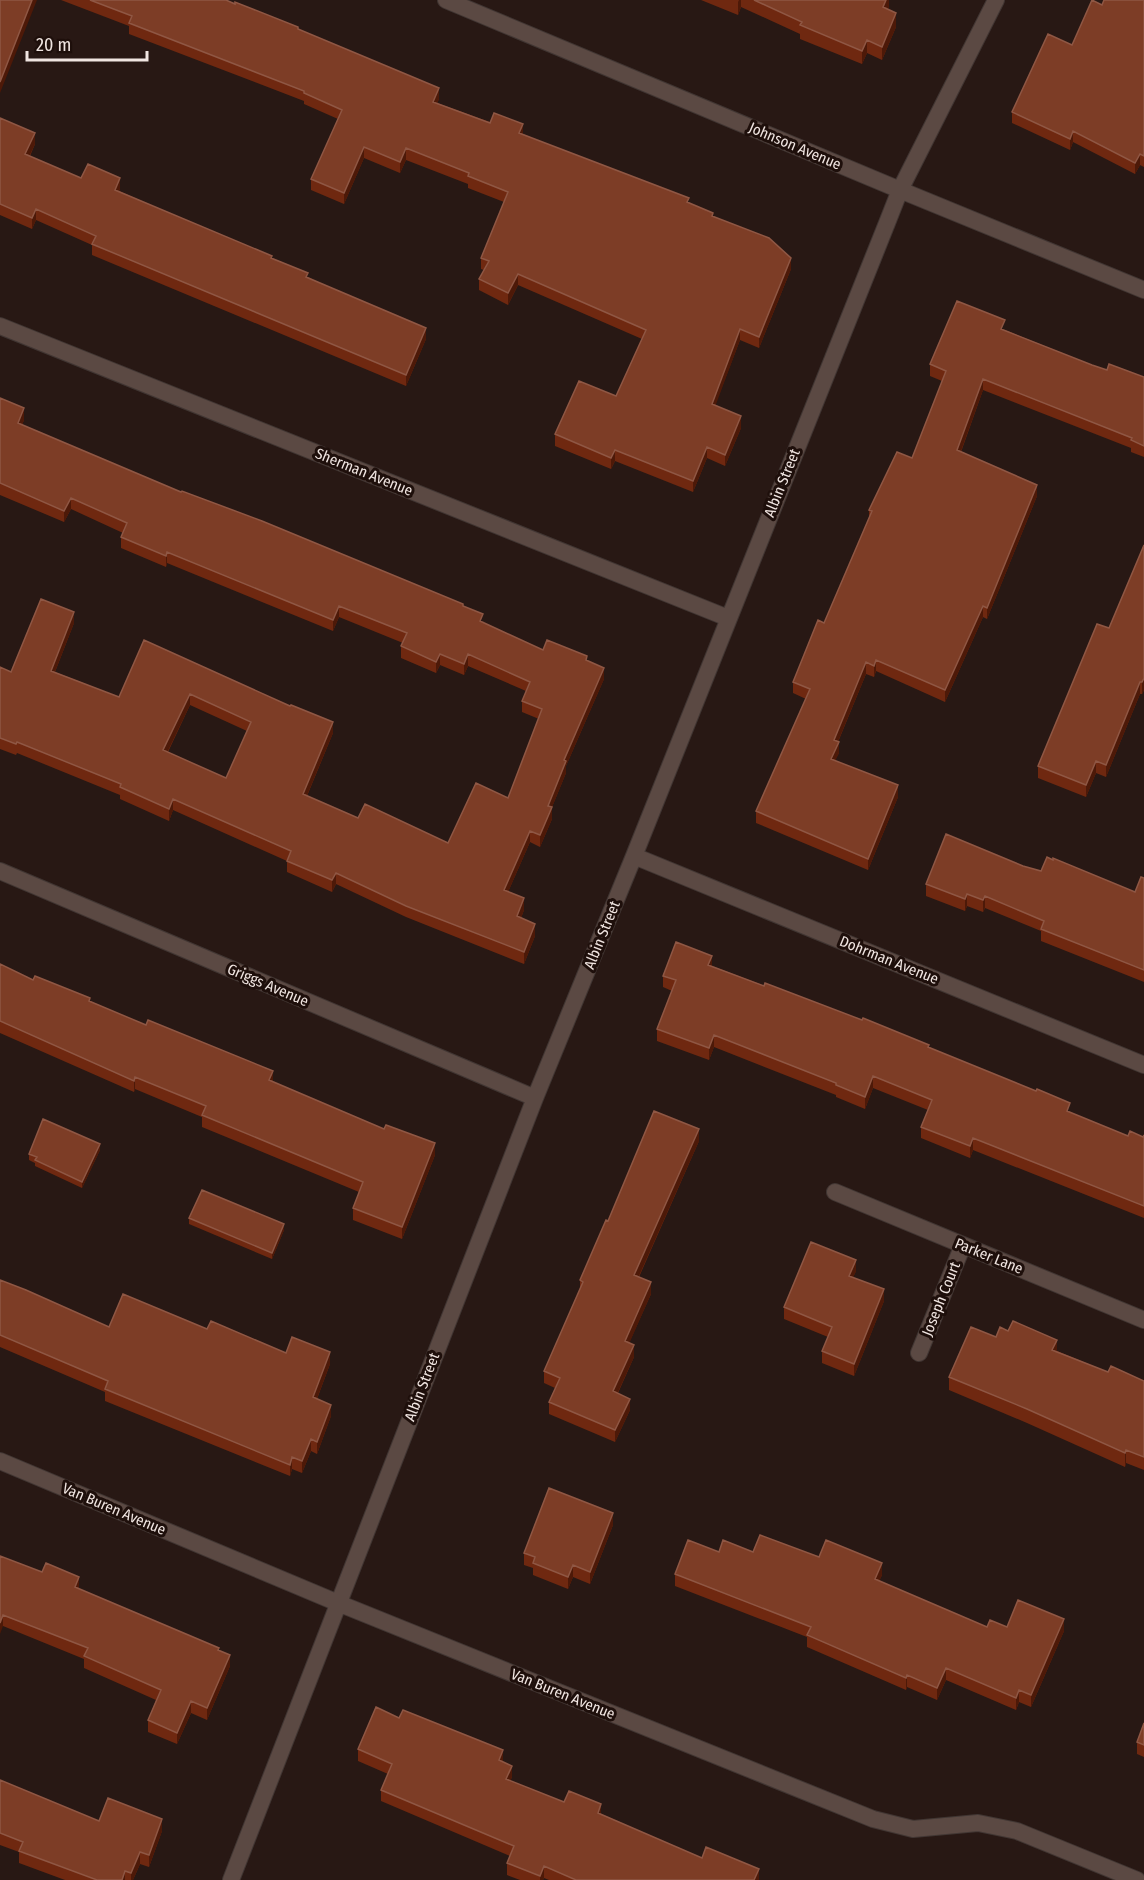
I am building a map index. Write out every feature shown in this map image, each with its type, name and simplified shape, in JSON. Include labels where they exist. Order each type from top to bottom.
[{"type":"street","name":"Johnson Avenue","points":[[446,0],[1144,290]]},
{"type":"street","name":"Albin Street","points":[[231,1880],[535,1098],[900,190],[996,0]]},
{"type":"street","name":"Sherman Avenue","points":[[0,326],[728,618]]},
{"type":"street","name":"Dohrman Avenue","points":[[634,856],[1144,1065]]},
{"type":"street","name":"Griggs Avenue","points":[[0,872],[535,1098]]},
{"type":"street","name":"Parker Lane","points":[[834,1192],[1144,1320]]},
{"type":"street","name":"Joseph Court","points":[[919,1353],[963,1245]]},
{"type":"street","name":"Van Buren Avenue","points":[[0,1461],[338,1603],[873,1819],[913,1829],[978,1823],[1017,1831],[1137,1880]]},
{"type":"building","points":[[0,0],[32,0],[0,82]]},
{"type":"building","points":[[90,0],[226,0],[235,4],[235,2],[439,88],[433,102],[490,123],[494,113],[523,124],[519,133],[689,198],[687,202],[713,213],[712,216],[769,238],[791,258],[759,337],[740,329],[712,404],[741,416],[725,455],[707,447],[693,481],[615,450],[611,458],[555,434],[579,381],[616,396],[646,330],[518,274],[508,293],[479,279],[489,261],[481,258],[508,192],[468,176],[469,173],[406,148],[400,162],[364,147],[344,193],[311,179],[342,110],[304,91],[129,23],[132,16]]},
{"type":"building","points":[[754,0],[886,0],[883,7],[896,13],[882,47],[867,40],[862,51],[800,25],[802,22]]},
{"type":"building","points":[[1092,0],[1102,5],[1104,0],[1144,0],[1144,156],[1140,154],[1135,163],[1073,131],[1070,139],[1012,112],[1048,34],[1072,45]]},
{"type":"building","points":[[0,118],[35,133],[25,154],[81,178],[88,164],[120,178],[115,190],[272,256],[271,258],[308,273],[306,277],[426,328],[406,375],[92,244],[96,236],[36,209],[32,218],[0,204]]},
{"type":"building","points":[[957,301],[1005,320],[1001,329],[1092,365],[1107,370],[1109,364],[1144,377],[1144,446],[1131,440],[1132,438],[983,379],[957,450],[1037,485],[987,608],[983,606],[945,690],[876,660],[874,666],[866,662],[834,740],[839,742],[831,759],[898,785],[868,859],[756,811],[810,689],[793,682],[818,620],[824,623],[872,511],[869,510],[897,452],[912,458],[946,371],[930,364]]},
{"type":"building","points":[[0,398],[24,408],[18,423],[181,492],[262,521],[463,604],[483,614],[480,621],[543,650],[547,640],[587,656],[586,660],[604,668],[564,760],[566,761],[548,806],[552,807],[540,835],[530,831],[504,890],[524,898],[517,916],[535,924],[524,952],[406,906],[336,873],[332,880],[287,861],[291,851],[173,799],[169,809],[120,787],[121,784],[17,742],[16,744],[0,738],[0,667],[11,672],[41,599],[74,612],[51,671],[119,697],[144,640],[290,706],[333,722],[303,794],[358,818],[365,804],[448,843],[476,783],[508,798],[542,709],[522,701],[530,682],[468,654],[464,664],[440,654],[436,662],[401,646],[407,633],[339,606],[333,620],[167,552],[166,556],[121,537],[127,523],[71,498],[64,511],[0,483]],"holes":[[[190,694],[251,722],[226,778],[163,750]]]},
{"type":"building","points":[[1144,545],[1144,678],[1140,682],[1106,765],[1096,761],[1086,785],[1038,766],[1097,624],[1109,628]]},
{"type":"building","points":[[946,834],[1023,866],[1041,871],[1047,857],[1053,860],[1053,858],[1135,892],[1141,877],[1144,878],[1144,970],[1041,929],[1044,921],[985,896],[983,900],[967,894],[965,899],[926,884]]},
{"type":"building","points":[[676,942],[712,956],[708,965],[764,986],[765,983],[862,1020],[863,1018],[929,1045],[928,1047],[1070,1103],[1067,1111],[1128,1136],[1130,1131],[1143,1137],[1144,1135],[1144,1206],[973,1138],[970,1146],[921,1127],[932,1100],[873,1076],[865,1097],[836,1085],[836,1083],[714,1035],[709,1048],[657,1029],[676,980],[663,976]]},
{"type":"building","points":[[0,964],[33,980],[35,976],[90,998],[89,1001],[146,1025],[148,1020],[273,1071],[269,1080],[384,1129],[386,1125],[435,1143],[402,1227],[353,1208],[363,1182],[202,1115],[206,1106],[135,1077],[134,1081],[0,1021]]},
{"type":"building","points":[[654,1111],[699,1129],[634,1275],[651,1282],[625,1341],[634,1345],[613,1391],[630,1399],[615,1430],[549,1402],[560,1378],[544,1371],[583,1282],[580,1280],[606,1220],[608,1221]]},
{"type":"building","points":[[43,1119],[100,1144],[82,1182],[35,1160],[37,1157],[29,1154]]},
{"type":"building","points":[[202,1190],[284,1224],[272,1253],[189,1218]]},
{"type":"building","points":[[811,1242],[856,1260],[849,1276],[884,1289],[854,1364],[822,1351],[832,1327],[784,1307]]},
{"type":"building","points":[[0,1280],[109,1327],[123,1294],[207,1329],[211,1321],[286,1353],[292,1337],[330,1352],[313,1397],[331,1405],[317,1442],[311,1439],[302,1461],[292,1457],[290,1465],[105,1389],[108,1381],[0,1335]]},
{"type":"building","points":[[1013,1321],[1057,1340],[1052,1350],[1108,1372],[1111,1366],[1144,1381],[1144,1457],[1126,1450],[1125,1453],[949,1377],[971,1327],[996,1337],[1000,1327],[1008,1331]]},
{"type":"building","points":[[549,1488],[613,1513],[590,1572],[573,1565],[568,1577],[533,1563],[535,1557],[524,1553]]},
{"type":"building","points":[[760,1535],[819,1557],[826,1540],[882,1563],[875,1579],[987,1627],[990,1620],[1007,1627],[1018,1600],[1064,1619],[1031,1695],[1019,1690],[1016,1698],[946,1668],[937,1688],[907,1675],[906,1678],[807,1635],[811,1627],[675,1574],[688,1540],[719,1552],[723,1540],[753,1552]]},
{"type":"building","points":[[0,1556],[42,1572],[46,1563],[79,1577],[75,1587],[219,1648],[218,1650],[230,1655],[207,1708],[191,1701],[177,1733],[148,1720],[161,1690],[84,1656],[88,1648],[3,1615],[0,1623]]},
{"type":"building","points":[[376,1707],[399,1718],[403,1710],[503,1750],[499,1760],[512,1766],[506,1779],[564,1802],[569,1791],[601,1804],[598,1813],[702,1858],[706,1847],[759,1869],[754,1880],[576,1880],[544,1866],[540,1876],[507,1863],[514,1846],[381,1790],[392,1764],[358,1749]]},
{"type":"building","points":[[1144,1723],[1144,1745],[1137,1742]]},
{"type":"building","points":[[0,1780],[99,1821],[108,1798],[162,1819],[149,1855],[140,1852],[131,1873],[125,1871],[122,1880],[97,1880],[19,1851],[23,1842],[0,1833]]}]
